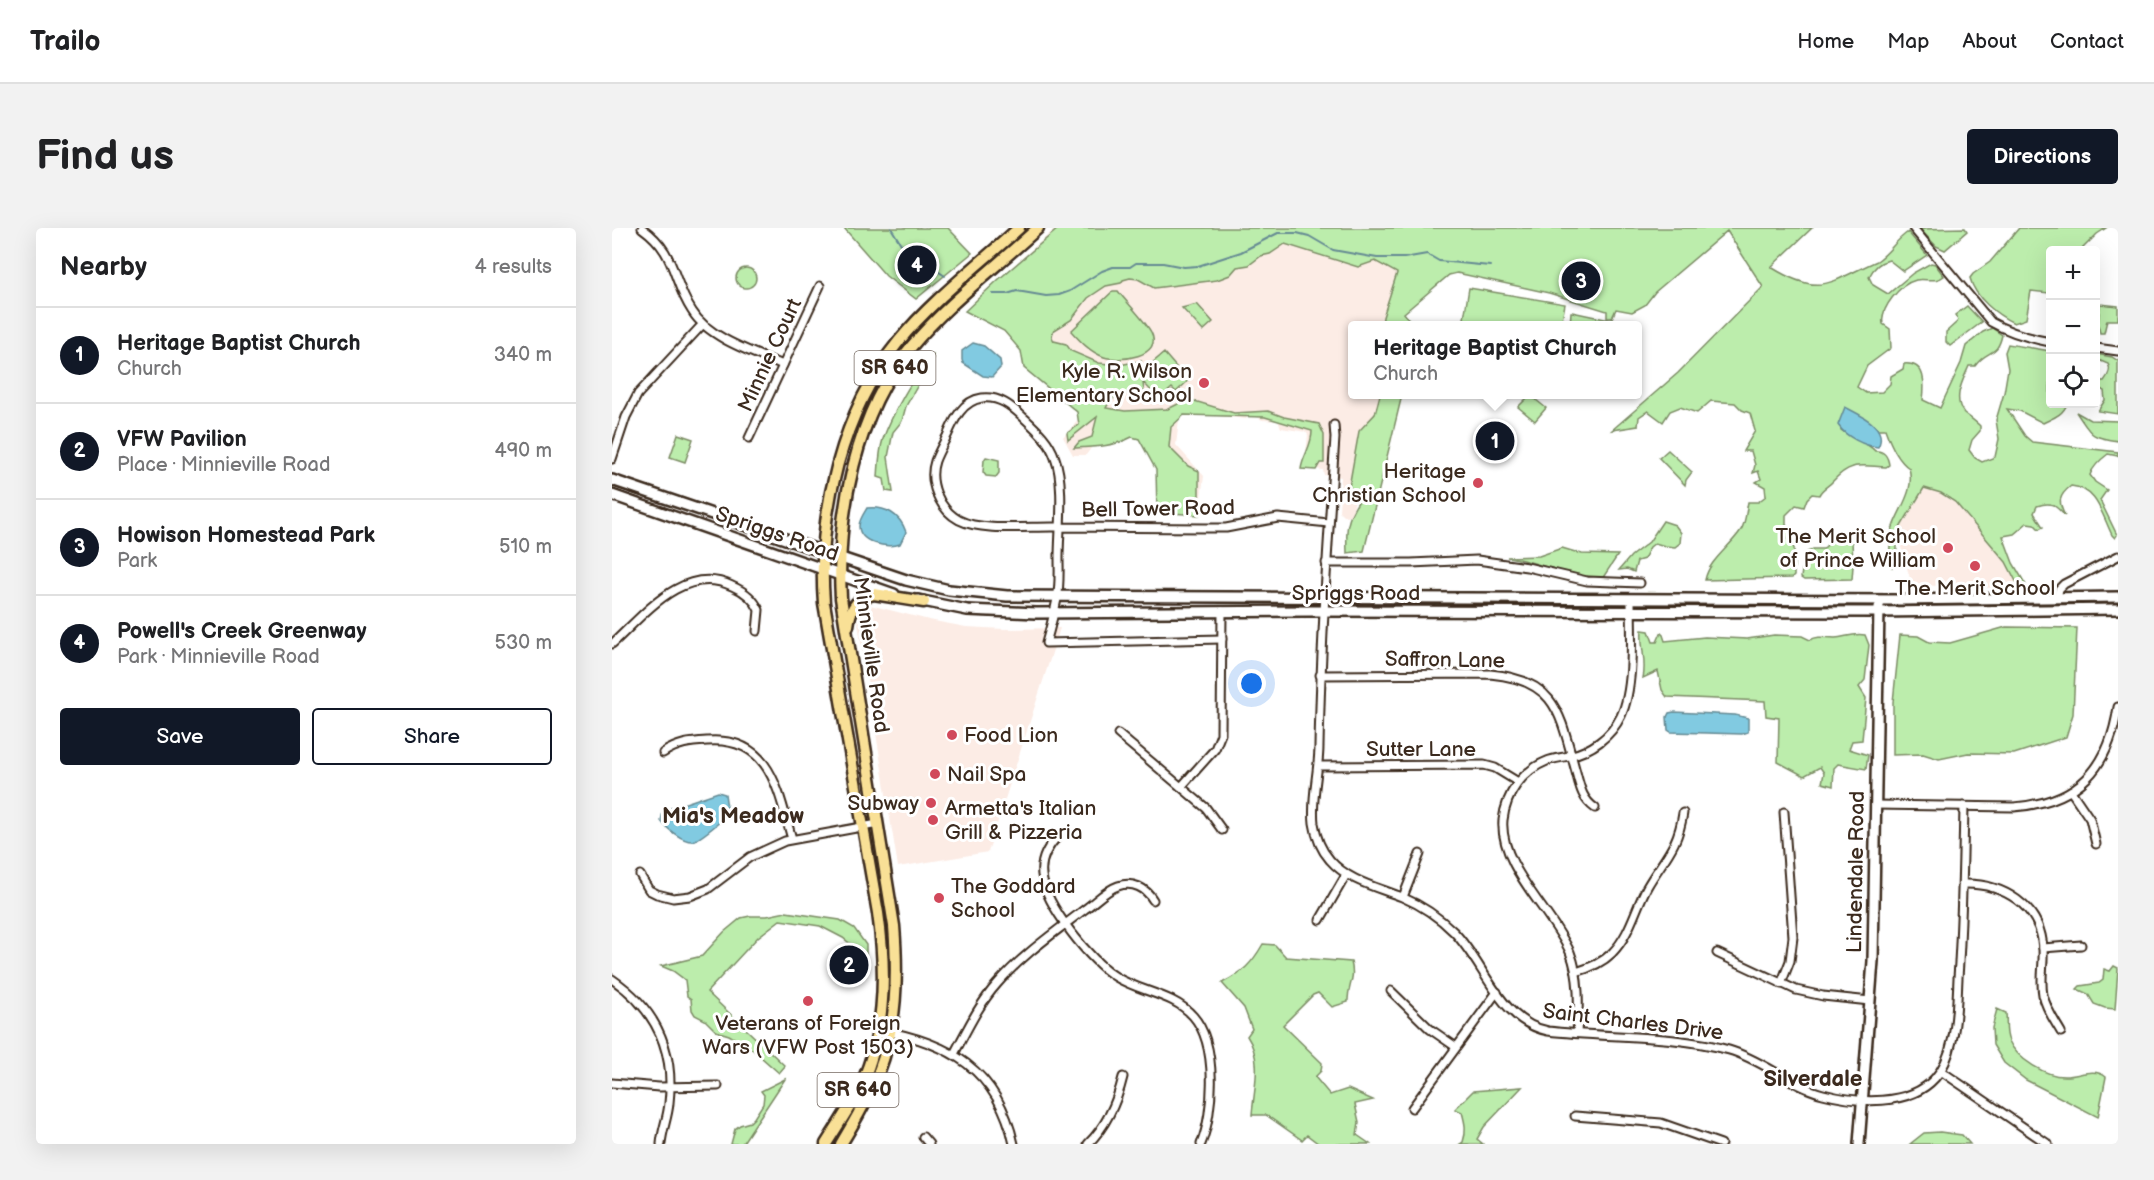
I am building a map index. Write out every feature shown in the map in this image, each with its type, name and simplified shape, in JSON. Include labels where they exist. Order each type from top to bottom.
[{"type":"main road","name":"Minnieville Road","points":[[826,1144],[865,1076],[879,1030],[884,997],[884,967],[878,913],[824,603],[822,570],[828,510],[854,416],[870,382],[891,351],[917,320],[1019,228]]},
{"type":"main road","name":"Minnieville Road","points":[[841,1144],[878,1075],[890,1032],[895,1000],[896,958],[894,926],[850,662],[839,575],[845,510],[860,446],[873,408],[889,376],[910,347],[929,327],[1038,228]]},
{"type":"main road","name":"Spriggs Road","points":[[612,480],[839,559],[921,584],[950,590],[1007,596],[1323,599],[2118,597]]},
{"type":"main road","name":"Spriggs Road","points":[[612,495],[822,570],[924,602],[978,611],[1054,613],[1879,612],[2118,609]]},
{"type":"main road","points":[[850,662],[848,633],[850,613],[862,597],[874,594],[924,602]]},
{"type":"main road","name":"Lindendale Road","points":[[1859,1144],[1873,961],[1879,599]]},
{"type":"street","points":[[642,228],[664,249],[688,305],[702,325],[738,345],[783,365]]},
{"type":"street","points":[[1913,228],[1991,322],[2021,336],[2046,341]]},
{"type":"street","name":"Minnie Court","points":[[749,438],[820,286]]},
{"type":"street","points":[[612,459],[633,401],[644,386],[702,325]]},
{"type":"street","points":[[2100,349],[2118,351]]},
{"type":"street","points":[[1059,527],[981,526],[959,520],[942,505],[934,485],[935,462],[956,417],[964,407],[981,398],[1003,401],[1044,437],[1058,468],[1059,527],[1058,597],[1046,643],[1222,639]]},
{"type":"street","name":"Saint Charles Drive","points":[[1334,425],[1335,438],[1323,599],[1319,766],[1313,812],[1316,834],[1324,852],[1346,875],[1403,897],[1428,911],[1454,932],[1478,961],[1497,992],[1517,1016],[1533,1026],[1548,1031],[1714,1046],[1748,1057],[1805,1088],[1823,1094],[1863,1100],[1884,1100],[1907,1095],[1929,1083],[1941,1071]]},
{"type":"street","name":"Bell Tower Road","points":[[1059,527],[1220,528],[1278,518],[1329,523]]},
{"type":"street","points":[[2057,598],[2059,589],[2064,584],[2118,556]]},
{"type":"street","name":"Spriggs Road","points":[[1326,563],[1475,560],[1527,567],[1587,581],[1640,583]]},
{"type":"street","points":[[612,644],[671,592],[698,580],[724,583],[746,594],[758,608],[757,631]]},
{"type":"street","points":[[1577,1033],[1576,972],[1563,939],[1518,870],[1504,839],[1505,809],[1518,782],[1539,765],[1583,751],[1603,740],[1617,724],[1623,711],[1629,682],[1631,599]]},
{"type":"street","points":[[1181,787],[1215,749],[1221,734],[1222,611]]},
{"type":"street","name":"Saffron Lane","points":[[1320,675],[1490,674],[1520,679],[1538,688],[1551,701],[1561,720],[1583,796],[1595,808]]},
{"type":"street","points":[[1875,805],[2028,806],[2044,802],[2071,791],[2088,778],[2103,759],[2113,735],[2118,707]]},
{"type":"street","points":[[1118,734],[1212,814],[1222,830]]},
{"type":"street","points":[[663,753],[680,743],[719,740],[733,743],[752,752],[765,763],[773,775],[792,839]]},
{"type":"street","name":"Sutter Lane","points":[[1319,766],[1484,765],[1501,771],[1518,782]]},
{"type":"street","points":[[2071,791],[2090,819],[2096,844]]},
{"type":"street","points":[[1964,806],[1963,884],[1954,1034],[1941,1071],[2048,1144]]},
{"type":"street","points":[[1781,984],[1791,958],[1793,937],[1784,812]]},
{"type":"street","points":[[1576,972],[1598,964],[1621,943],[1647,888],[1673,849],[1683,813]]},
{"type":"street","points":[[640,875],[649,890],[657,894],[672,898],[690,896],[708,889],[760,851],[792,839],[878,824]]},
{"type":"street","points":[[1059,835],[1046,852],[1042,876],[1050,899],[1066,924],[1096,960],[1114,976],[1178,1004],[1199,1024],[1207,1044],[1211,1095],[1201,1144]]},
{"type":"street","points":[[1403,897],[1420,854]]},
{"type":"street","points":[[1320,920],[1346,875]]},
{"type":"street","points":[[954,1054],[997,984],[1023,958],[1108,891],[1126,884],[1141,887],[1153,900]]},
{"type":"street","points":[[1963,884],[1987,885],[1996,888],[2017,899],[2030,913],[2036,923],[2043,948],[2041,973],[2043,997],[2061,1032]]},
{"type":"street","points":[[2043,948],[2081,945]]},
{"type":"street","points":[[1718,953],[1781,984],[1823,996],[1870,1001]]},
{"type":"street","points":[[612,980],[638,1000],[653,1020],[669,1057],[669,1104],[661,1144]]},
{"type":"street","points":[[1391,991],[1430,1029],[1456,1047]]},
{"type":"street","points":[[1412,1108],[1497,992]]},
{"type":"street","points":[[879,1030],[923,1041],[954,1054],[980,1075],[996,1095],[1008,1118],[1014,1144]]},
{"type":"street","points":[[1088,1144],[1108,1119],[1123,1077]]},
{"type":"street","points":[[612,1083],[670,1087],[718,1086]]},
{"type":"street","points":[[1575,1116],[1661,1123],[1721,1144]]},
{"type":"street","points":[[923,1137],[929,1144]]},
{"type":"shaded area","name":"Kyle R. Wilson Elementary School","points":[[1056,228],[1264,228],[1411,262],[1397,321],[1348,321],[1348,399],[1379,399],[1351,517],[1339,511],[1341,477],[1324,475],[1323,470],[1304,468],[1308,435],[1306,432],[1281,428],[1278,421],[1262,420],[1256,416],[1249,415],[1246,419],[1180,412],[1176,445],[1204,476],[1199,512],[1159,515],[1160,467],[1138,433],[1103,432],[1086,455],[1073,455],[1063,437],[1081,417],[1081,407],[1028,359],[975,300]]},
{"type":"shaded area","name":"The Merit School of Prince William","points":[[1925,483],[1955,502],[2006,562],[2020,589],[1912,585],[1897,534]]},
{"type":"shaded area","points":[[870,605],[966,627],[1060,628],[988,852],[898,867],[858,624],[860,611]]},
{"type":"green space","points":[[844,228],[948,228],[972,253],[916,299],[886,276]]},
{"type":"green space","points":[[1059,228],[1812,228],[1771,267],[1788,277],[1814,284],[1825,284],[1836,280],[1877,261],[1908,232],[1927,255],[1903,271],[1889,260],[1883,262],[1869,277],[1873,285],[1888,294],[1913,273],[1931,263],[1935,264],[1944,276],[1938,279],[1910,282],[1892,298],[1883,318],[1883,324],[1890,329],[1891,348],[1867,366],[1857,387],[1866,393],[1882,392],[1890,384],[1891,376],[1903,369],[1904,364],[1911,364],[1920,370],[1924,381],[1923,400],[1940,408],[1961,363],[1966,346],[1983,332],[1992,328],[2002,335],[1998,347],[1975,366],[1969,366],[1959,396],[1964,413],[1980,426],[1980,431],[1972,440],[1969,450],[1975,458],[1982,462],[1995,457],[1999,439],[1996,420],[2008,369],[2005,352],[2008,344],[2046,350],[2046,408],[2065,408],[2063,411],[2043,423],[2020,411],[2007,409],[2025,436],[2032,442],[2118,452],[2118,456],[2108,454],[2095,466],[2090,475],[2095,482],[2107,490],[2100,500],[2117,535],[2115,538],[2112,535],[2093,497],[2080,488],[2071,486],[2060,500],[2065,516],[2053,505],[2037,506],[2034,513],[2043,527],[2039,529],[2034,524],[2027,523],[2014,534],[2003,536],[2013,563],[2026,585],[2020,589],[2006,562],[1955,502],[1941,493],[1924,488],[1897,533],[1897,554],[1892,567],[1889,565],[1891,536],[1908,492],[1909,468],[1897,456],[1885,429],[1878,429],[1845,408],[1841,430],[1875,451],[1883,453],[1889,465],[1886,467],[1857,466],[1845,470],[1819,495],[1812,494],[1804,507],[1796,505],[1786,515],[1786,525],[1792,530],[1792,534],[1787,538],[1794,548],[1794,576],[1792,578],[1705,580],[1715,560],[1741,530],[1748,502],[1758,502],[1766,496],[1765,487],[1756,482],[1761,479],[1758,471],[1753,473],[1755,465],[1751,451],[1743,451],[1755,431],[1750,413],[1742,410],[1735,403],[1711,401],[1697,413],[1680,407],[1670,411],[1663,422],[1648,411],[1639,417],[1638,426],[1612,430],[1678,373],[1763,287],[1727,231],[1655,292],[1645,305],[1632,312],[1616,309],[1612,318],[1607,318],[1607,311],[1549,293],[1457,273],[1449,275],[1404,313],[1410,321],[1382,321],[1397,273],[1375,261],[1358,267],[1285,244],[1249,265],[1237,267],[1230,275],[1217,280],[1154,288],[1138,279],[1130,278],[1121,283],[1106,286],[1088,298],[1071,320],[1053,331],[1054,341],[1066,344],[1071,351],[1099,363],[1119,365],[1141,361],[1143,381],[1155,370],[1151,364],[1164,353],[1188,381],[1176,392],[1172,388],[1159,399],[1143,382],[1144,392],[1117,396],[1106,408],[1125,411],[1168,409],[1188,399],[1234,413],[1268,411],[1284,417],[1319,424],[1324,435],[1324,463],[1320,463],[1316,470],[1301,469],[1311,441],[1312,431],[1265,417],[1184,415],[1171,427],[1169,447],[1188,466],[1199,471],[1199,515],[1157,512],[1156,470],[1139,439],[1132,437],[1111,445],[1074,448],[1079,442],[1092,437],[1097,417],[1068,440],[1067,433],[1079,425],[1077,412],[1024,368],[1021,351],[1004,331],[965,311]]},
{"type":"green space","points":[[1965,228],[1967,231],[1945,250],[1936,246],[1920,229]]},
{"type":"green space","points":[[2019,228],[2106,228],[2085,246],[2046,246],[2046,293],[2031,291],[2026,319],[2014,323],[1987,305],[1970,278],[1990,262]]},
{"type":"green space","points":[[742,268],[750,268],[756,274],[756,282],[750,288],[742,288],[736,282],[736,274]]},
{"type":"green space","points":[[1469,288],[1565,304],[1562,321],[1464,321]]},
{"type":"green space","points":[[1113,291],[1118,291],[1151,332],[1153,340],[1151,347],[1138,356],[1120,359],[1104,357],[1090,349],[1071,331]]},
{"type":"green space","points":[[1197,304],[1213,322],[1203,331],[1182,308]]},
{"type":"green space","points":[[2100,304],[2118,306],[2118,320],[2107,320],[2104,333],[2100,333]]},
{"type":"green space","points":[[1967,306],[1982,322],[1950,346],[1946,342],[1946,332],[1957,322],[1955,315]]},
{"type":"green space","points":[[1572,312],[1614,321],[1570,321]]},
{"type":"green space","points":[[933,355],[933,361],[906,406],[902,421],[893,432],[888,457],[893,492],[886,491],[884,479],[878,477],[883,439],[905,394],[919,371]]},
{"type":"green space","points":[[2100,355],[2112,357],[2118,361],[2118,414],[2098,411],[2105,400],[2104,391],[2100,388],[2100,381],[2104,381],[2108,375],[2110,368],[2108,364],[2100,361]]},
{"type":"green space","points":[[1379,399],[1401,399],[1364,551],[1347,553],[1348,525],[1360,499],[1357,492],[1349,487],[1359,431],[1375,414]]},
{"type":"green space","points":[[1526,399],[1535,399],[1546,408],[1535,421],[1518,407]]},
{"type":"green space","points":[[2076,412],[2090,420],[2118,421],[2118,441],[2092,434]]},
{"type":"green space","points":[[678,434],[693,439],[685,462],[670,457]]},
{"type":"green space","points":[[1668,450],[1692,472],[1685,485],[1659,458]]},
{"type":"green space","points":[[986,457],[999,460],[999,473],[996,477],[986,476],[983,472]]},
{"type":"green space","points":[[1663,521],[1675,525],[1681,533],[1680,543],[1675,547],[1655,543],[1650,547],[1644,559],[1637,561],[1634,572],[1627,569],[1619,570],[1631,556],[1649,542]]},
{"type":"green space","points":[[1839,531],[1839,537],[1852,540],[1852,579],[1804,580],[1801,578],[1804,554],[1813,549],[1823,549],[1829,543],[1832,534]]},
{"type":"green space","points":[[1562,548],[1582,554],[1618,555],[1602,579],[1578,576],[1507,557],[1539,556]]},
{"type":"green space","points":[[2006,627],[2077,628],[2073,714],[2066,737],[2014,754],[1968,753],[1939,759],[1923,754],[1893,755],[1893,702],[1900,635],[1918,636],[1929,642],[1950,643]]},
{"type":"green space","points":[[1642,630],[1649,631],[1653,642],[1657,642],[1661,633],[1665,641],[1705,637],[1747,639],[1774,635],[1802,636],[1810,640],[1819,637],[1865,635],[1869,645],[1865,680],[1859,687],[1866,698],[1862,740],[1852,741],[1849,749],[1868,755],[1866,769],[1838,764],[1834,768],[1833,786],[1822,783],[1824,773],[1820,767],[1804,776],[1778,762],[1779,718],[1766,716],[1765,701],[1667,697],[1662,690],[1658,671],[1643,678]]},
{"type":"green space","points":[[786,912],[840,920],[854,928],[866,945],[866,955],[843,938],[820,926],[780,920],[758,937],[707,992],[785,1066],[779,1073],[752,1049],[729,1035],[716,1031],[705,1020],[695,1015],[691,999],[687,996],[685,980],[661,966],[702,956],[724,932],[741,918]]},
{"type":"green space","points":[[1263,944],[1275,945],[1286,957],[1351,962],[1352,978],[1348,1002],[1332,1007],[1318,993],[1313,995],[1283,1025],[1322,1063],[1321,1071],[1315,1077],[1330,1095],[1348,1089],[1373,1100],[1355,1104],[1359,1122],[1357,1135],[1370,1144],[1319,1144],[1307,1135],[1302,1140],[1266,1115],[1252,1115],[1256,1064],[1252,1045],[1247,1036],[1252,1029],[1244,1008],[1222,983],[1246,967]]},
{"type":"green space","points":[[2114,966],[2118,968],[2115,1009],[2094,1004],[2088,994],[2077,989],[2080,986],[2099,983],[2103,980],[2104,969],[2110,971]]},
{"type":"green space","points":[[1997,1009],[2006,1013],[2007,1035],[2013,1048],[2033,1066],[2058,1076],[2091,1072],[2106,1077],[2098,1117],[2026,1080],[2004,1063],[1993,1045],[1992,1028]]},
{"type":"green space","points":[[785,1079],[742,1144],[731,1144],[735,1129],[750,1122],[763,1104],[764,1095],[761,1091]]},
{"type":"green space","points":[[1522,1087],[1484,1127],[1477,1139],[1483,1144],[1460,1144],[1464,1138],[1465,1123],[1462,1112],[1455,1109],[1473,1091]]},
{"type":"green space","points":[[1940,1132],[1962,1135],[1970,1144],[1910,1144],[1924,1133]]},
{"type":"water","points":[[973,343],[984,346],[1000,360],[1001,367],[992,377],[983,376],[963,363],[962,351]]},
{"type":"water","points":[[1845,407],[1871,422],[1876,428],[1880,433],[1878,447],[1856,440],[1841,429],[1838,425]]},
{"type":"water","points":[[867,508],[886,510],[900,520],[906,532],[900,544],[882,545],[864,537],[860,532],[859,524]]},
{"type":"water","points":[[1669,713],[1735,715],[1748,718],[1748,732],[1742,734],[1671,732],[1668,730],[1667,717]]},
{"type":"water","points":[[718,792],[725,794],[728,815],[697,840],[689,841],[680,837],[661,821],[663,811]]},
{"type":"waterway","points":[[891,228],[901,244],[915,253],[919,262],[927,264],[945,276]]},
{"type":"waterway","points":[[993,294],[1017,291],[1046,296],[1059,295],[1070,291],[1102,271],[1113,267],[1130,267],[1136,263],[1198,266],[1241,252],[1278,233],[1297,233],[1309,236],[1333,250],[1377,258],[1404,258],[1427,254],[1439,261],[1490,266]]},
{"type":"place","name":"Powell's Creek Greenway","points":[[917,265]]},
{"type":"place","name":"Howison Homestead Park","points":[[1581,281]]},
{"type":"place","name":"Kyle R. Wilson Elementary School","points":[[1204,383]]},
{"type":"place","name":"Heritage Baptist Church","points":[[1495,441]]},
{"type":"place","name":"Heritage Christian School","points":[[1478,483]]},
{"type":"place","name":"The Merit School of Prince William","points":[[1948,548]]},
{"type":"place","name":"The Merit School","points":[[1975,566]]},
{"type":"place","name":"Food Lion","points":[[952,735]]},
{"type":"place","name":"Nail Spa","points":[[935,774]]},
{"type":"place","name":"Subway","points":[[931,803]]},
{"type":"place","name":"Armetta's Italian Grill & Pizzeria","points":[[933,820]]},
{"type":"place","name":"The Goddard School","points":[[939,898]]},
{"type":"place","name":"VFW Pavilion","points":[[849,965]]},
{"type":"place","name":"Veterans of Foreign Wars (VFW Post 1503)","points":[[808,1001]]},
{"type":"district","name":"Mia's Meadow","points":[[733,816]]},
{"type":"district","name":"Silverdale","points":[[1813,1079]]}]
